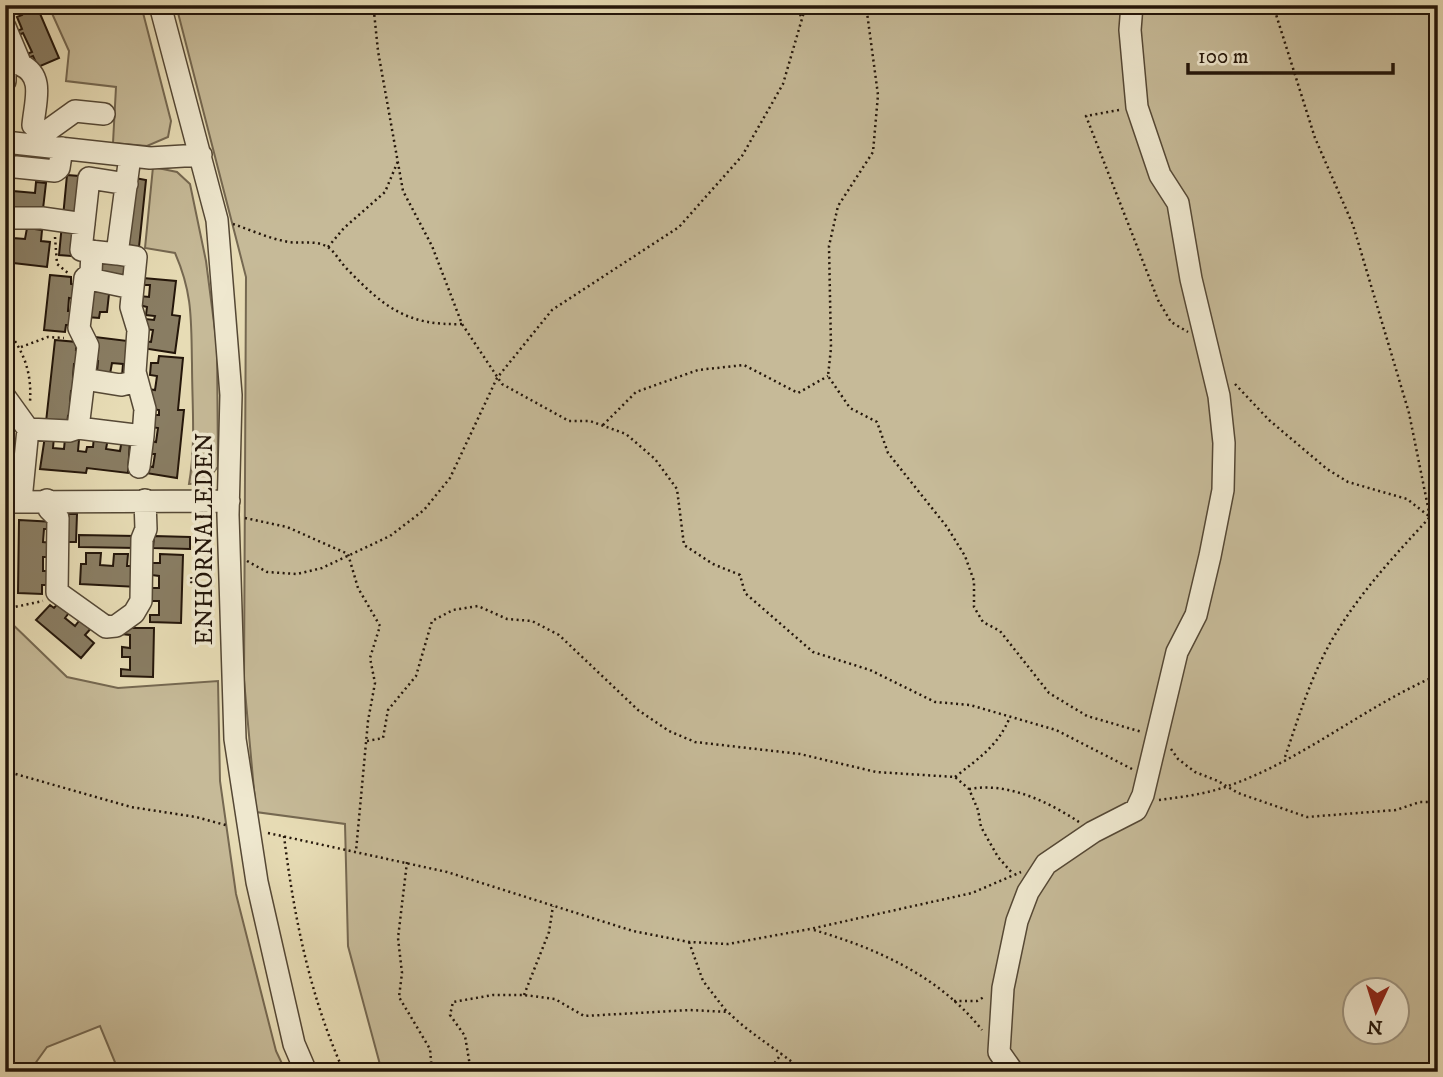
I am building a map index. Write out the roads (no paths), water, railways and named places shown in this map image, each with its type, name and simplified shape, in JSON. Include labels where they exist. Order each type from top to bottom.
[{"type":"street","name":"ENHÖRNALEDEN","points":[[160,5],[217,220],[231,395],[228,552],[235,739],[244,813],[294,1044],[306,1072]]},
{"type":"street","points":[[1013,1072],[999,1052],[1003,988],[1017,922],[1028,892],[1046,864],[1093,832],[1136,810],[1147,777],[1177,652],[1196,615],[1223,490],[1224,443],[1219,397],[1178,203],[1160,175],[1137,107],[1130,30],[1132,5]]},
{"type":"street","points":[[5,27],[21,65],[32,70],[37,79],[33,125],[49,143],[59,168],[55,172],[16,167]]},
{"type":"street","points":[[49,143],[75,111],[104,114]]},
{"type":"street","points":[[7,142],[49,143],[150,158],[201,155]]},
{"type":"street","points":[[117,254],[130,156]]},
{"type":"street","points":[[127,184],[89,178],[81,250],[136,257],[131,307],[138,330],[137,381],[145,409],[139,467]]},
{"type":"street","points":[[5,218],[42,218],[84,225]]},
{"type":"street","points":[[78,428],[88,346],[79,328],[85,278],[91,273],[92,251]]},
{"type":"street","points":[[85,278],[132,288]]},
{"type":"street","points":[[84,379],[121,385],[137,381]]},
{"type":"street","points":[[5,397],[28,429],[13,501],[145,500],[229,508]]},
{"type":"street","points":[[28,429],[69,432],[78,428],[143,436]]},
{"type":"street","points":[[47,500],[49,509],[58,518],[57,592],[96,623],[116,626],[134,613],[141,601],[142,539],[146,529],[145,500]]}]
